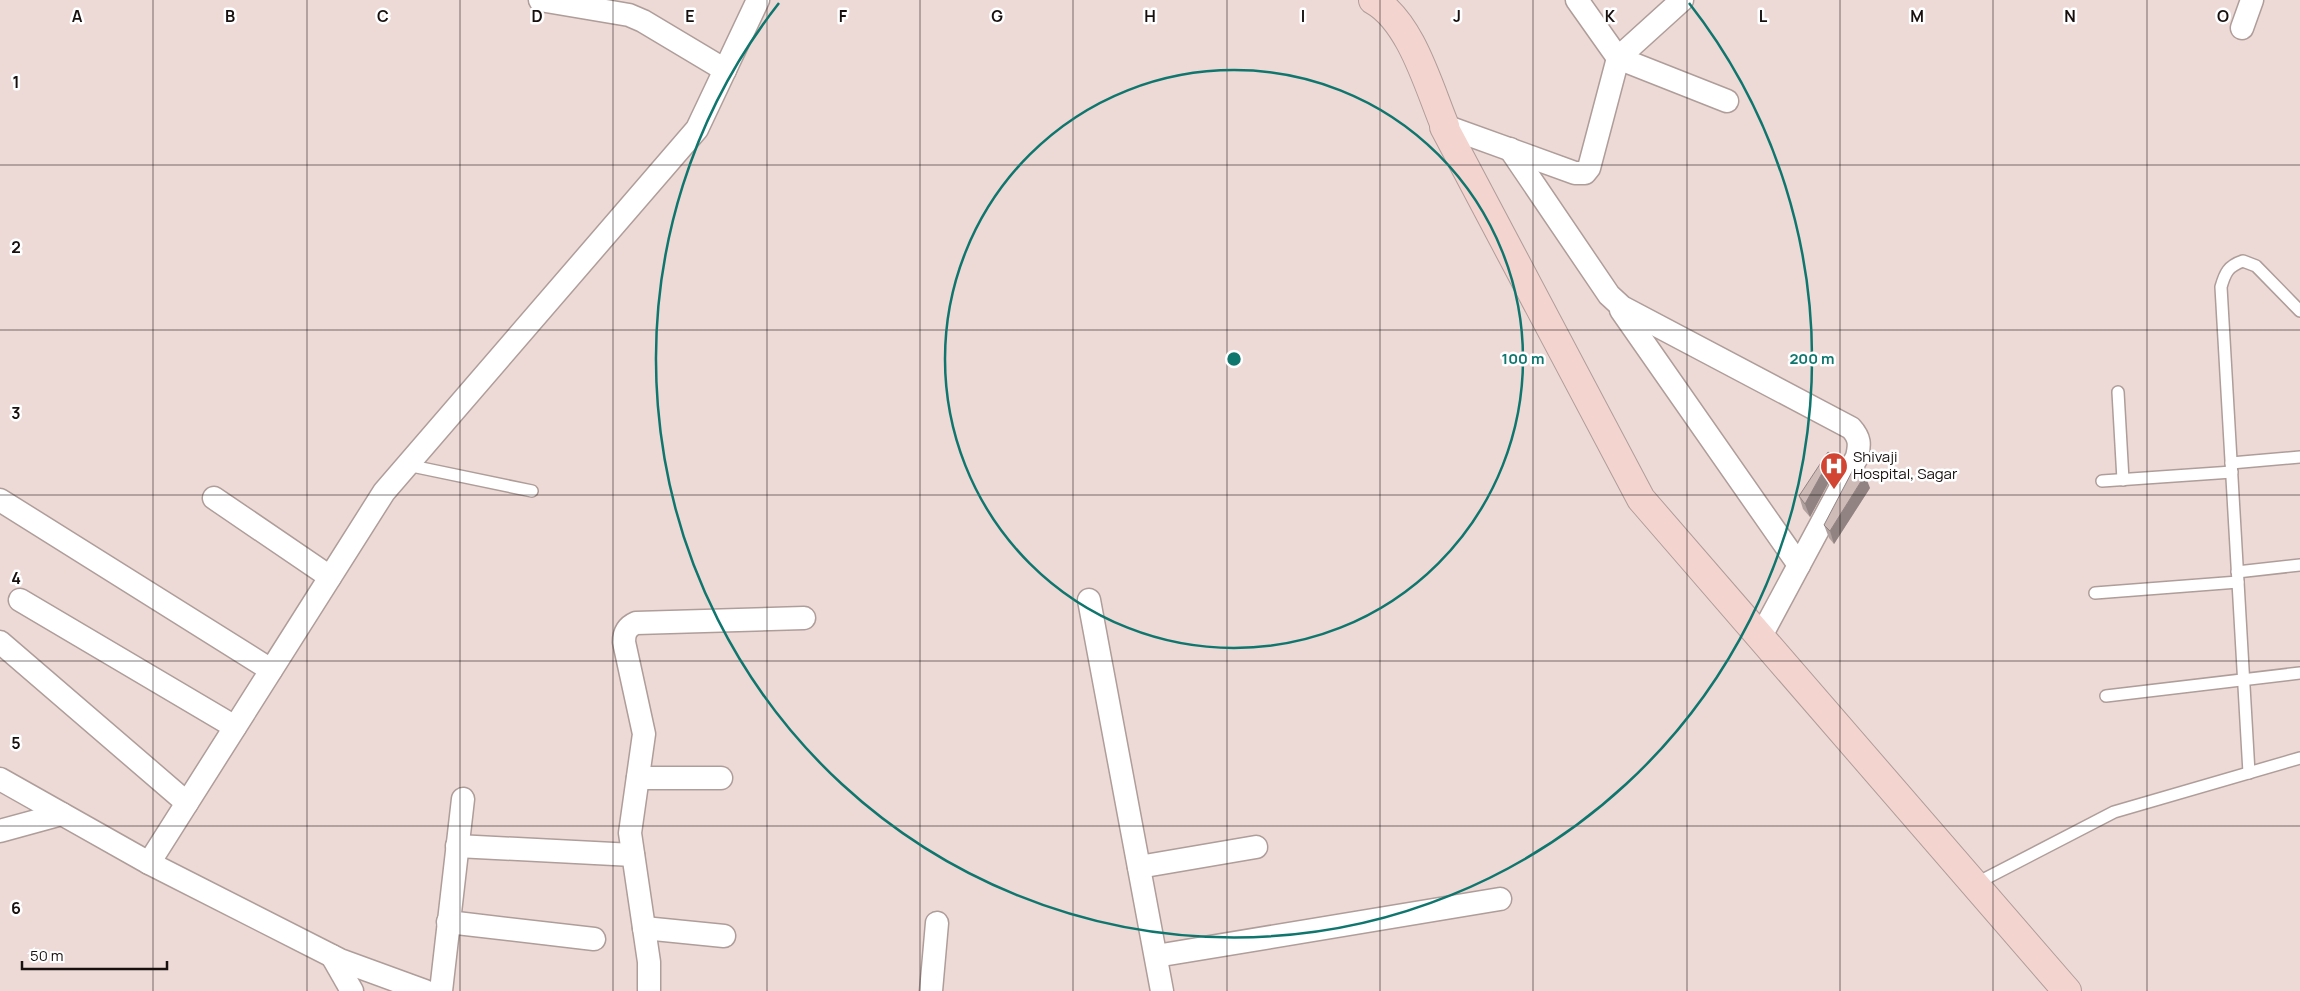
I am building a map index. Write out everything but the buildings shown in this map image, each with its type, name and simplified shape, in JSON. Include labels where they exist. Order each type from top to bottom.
[{"type":"main road","points":[[1373,0],[1392,16],[1410,40],[1445,126],[1444,128],[1641,498],[2068,991]]},
{"type":"street","points":[[540,0],[628,15],[644,21],[725,70]]},
{"type":"street","points":[[149,863],[379,499],[690,139],[704,117],[736,44],[758,0]]},
{"type":"street","points":[[1576,0],[1618,58],[1727,101]]},
{"type":"street","points":[[1445,126],[1575,173],[1585,172],[1589,168],[1618,58],[1682,0]]},
{"type":"street","points":[[2242,28],[2252,0]]},
{"type":"street","points":[[1510,149],[1799,565]]},
{"type":"street","points":[[1613,299],[1638,318],[1851,428],[1858,436],[1860,446],[1857,457],[1761,636]]},
{"type":"street","points":[[214,498],[330,576]]},
{"type":"street","points":[[0,500],[271,670]]},
{"type":"street","points":[[20,600],[235,726]]},
{"type":"street","points":[[1089,600],[1162,991]]},
{"type":"street","points":[[649,991],[650,977],[633,855],[631,820],[644,734],[624,642],[624,634],[629,626],[636,623],[804,618]]},
{"type":"street","points":[[0,642],[187,803]]},
{"type":"street","points":[[638,778],[721,778]]},
{"type":"street","points":[[0,779],[149,863],[332,956],[355,967],[425,991]]},
{"type":"street","points":[[441,991],[462,799]]},
{"type":"street","points":[[0,831],[62,814]]},
{"type":"street","points":[[457,846],[633,855]]},
{"type":"street","points":[[1139,867],[1256,847]]},
{"type":"street","points":[[1156,956],[1500,899]]},
{"type":"street","points":[[448,922],[594,939]]},
{"type":"street","points":[[931,991],[937,923]]},
{"type":"street","points":[[644,928],[724,936]]},
{"type":"street","points":[[332,956],[352,991]]},
{"type":"lane","points":[[2249,773],[2221,287],[2225,273],[2232,264],[2243,260],[2256,266],[2300,311]]},
{"type":"lane","points":[[2118,392],[2123,480]]},
{"type":"lane","points":[[2102,481],[2231,467],[2300,457]]},
{"type":"lane","points":[[407,465],[532,491]]},
{"type":"lane","points":[[2095,593],[2238,577],[2300,565]]},
{"type":"lane","points":[[2106,696],[2300,674]]},
{"type":"lane","points":[[1975,884],[2114,812],[2300,758]]},
{"type":"place","name":"Shivaji Hospital, Sagar","points":[[1834,490]]}]
